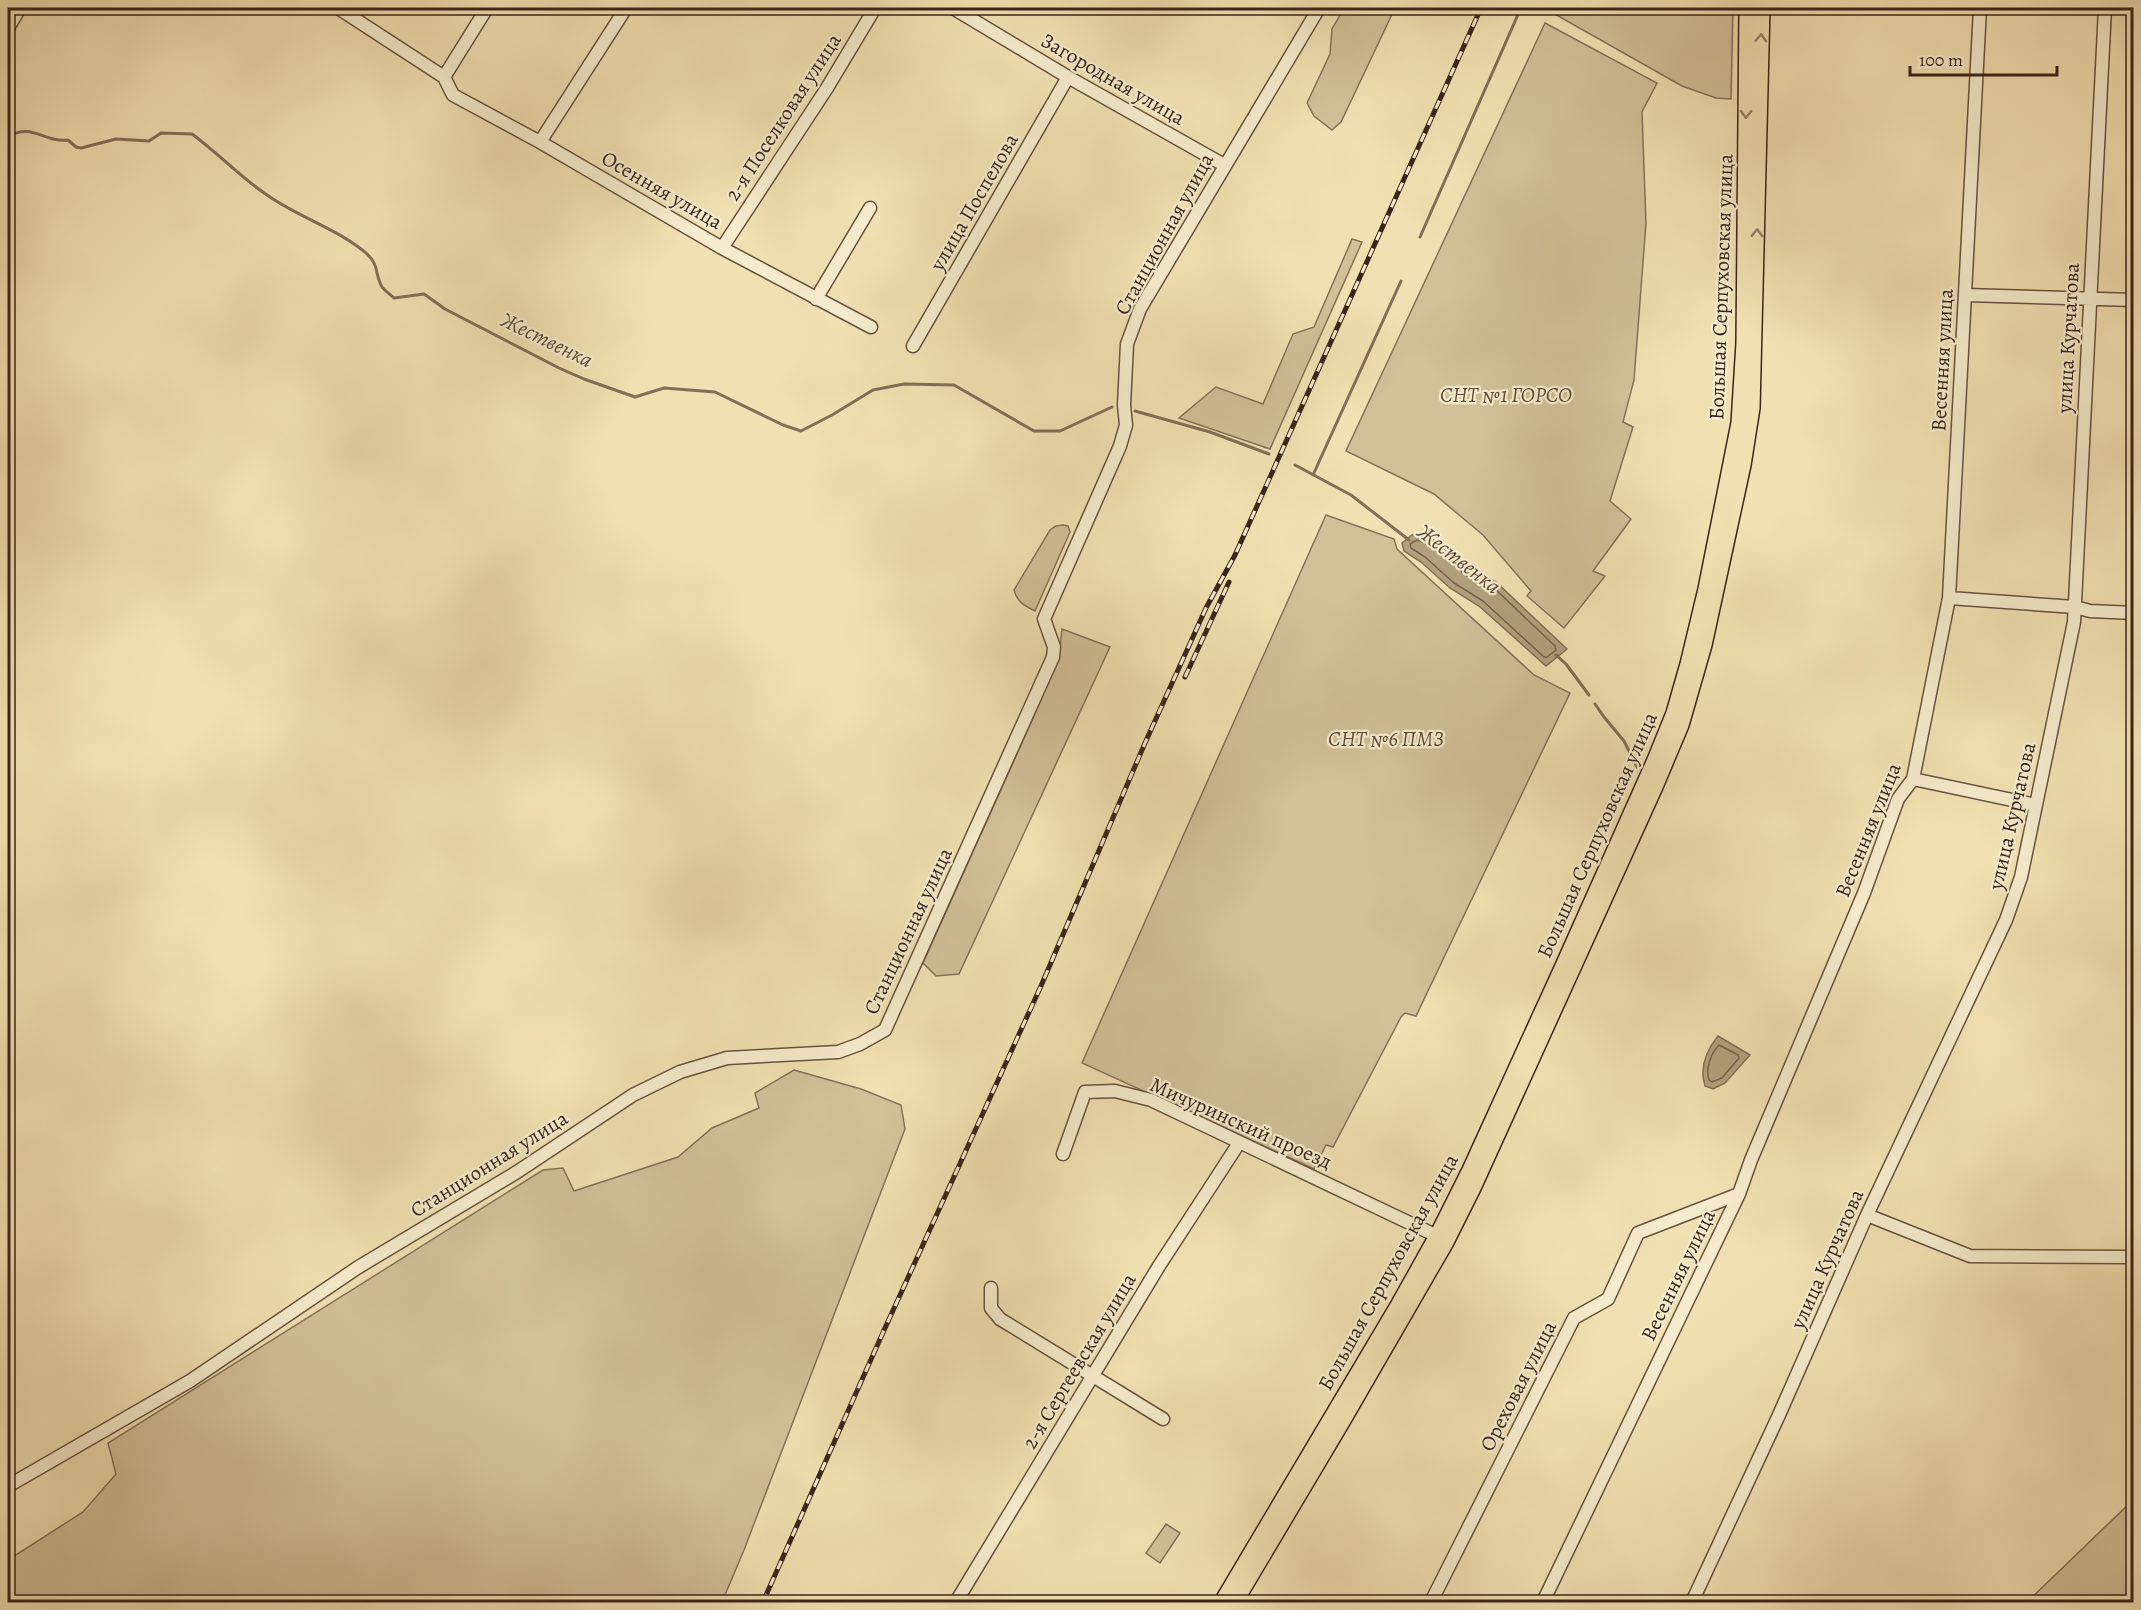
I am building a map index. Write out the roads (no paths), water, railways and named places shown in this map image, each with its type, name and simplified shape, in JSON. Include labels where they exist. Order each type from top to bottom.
[{"type":"main road","name":"Большая Серпуховская улица","points":[[1222,1602],[1437,1236],[1475,1159],[1655,760],[1674,712],[1688,664],[1732,464],[1743,382],[1747,8]]},
{"type":"main road","name":"Большая Серпуховская улица","points":[[1235,1602],[1446,1242],[1617,873],[1681,725],[1692,692],[1743,465],[1752,408],[1762,8]]},
{"type":"street","points":[[8,28],[20,8]]},
{"type":"street","name":"Осенняя улица","points":[[338,8],[444,77],[453,95],[540,142],[722,248],[871,327]]},
{"type":"street","points":[[444,77],[487,8]]},
{"type":"street","points":[[540,142],[626,8]]},
{"type":"street","name":"2-я Поселковая улица","points":[[722,248],[875,8]]},
{"type":"street","name":"Загородная улица","points":[[953,8],[1068,77],[1224,165]]},
{"type":"street","name":"Станционная улица","points":[[8,1486],[190,1380],[357,1268],[517,1172],[633,1095],[680,1072],[727,1058],[838,1052],[860,1044],[885,1030],[1053,657],[1053,647],[1044,619],[1120,446],[1126,425],[1124,405],[1128,344],[1140,309],[1319,8]]},
{"type":"street","name":"Весенняя улица","points":[[1543,1602],[1739,1194],[1751,1160],[1864,893],[1898,799],[1913,780],[1949,598],[1980,8]]},
{"type":"street","name":"улица Курчатова","points":[[1692,1602],[1779,1415],[1867,1215],[2006,920],[2022,877],[2066,667],[2075,607],[2105,8]]},
{"type":"street","name":"улица Поспелова","points":[[913,346],[1068,77]]},
{"type":"street","points":[[816,299],[870,208]]},
{"type":"street","points":[[1965,295],[2133,300]]},
{"type":"street","points":[[1949,598],[2133,613]]},
{"type":"street","points":[[1913,780],[2037,805]]},
{"type":"street","name":"Мичуринский проезд","points":[[1063,1154],[1085,1092],[1115,1091],[1151,1100],[1437,1236]]},
{"type":"street","name":"2-я Сергеевская улица","points":[[956,1602],[1160,1266],[1239,1143]]},
{"type":"street","name":"Ореховая улица","points":[[1431,1602],[1574,1318],[1608,1299],[1638,1233],[1739,1194]]},
{"type":"street","points":[[1867,1215],[1970,1256],[2133,1257]]},
{"type":"street","points":[[991,1288],[991,1308],[1000,1319],[1163,1419]]},
{"type":"water","points":[[1417,534],[1436,541],[1470,570],[1496,582],[1567,649],[1546,666],[1479,606],[1450,588],[1421,562],[1404,551],[1402,543]]},
{"type":"water","points":[[1718,1036],[1750,1055],[1725,1083],[1713,1089],[1705,1086],[1703,1066],[1710,1047]]},
{"type":"waterway","points":[[1420,237],[1520,10]]},
{"type":"waterway","name":"Жественка","points":[[8,137],[16,133],[31,132],[52,139],[68,140],[81,148],[116,139],[149,141],[161,133],[192,134],[267,195],[342,236],[366,253],[375,265],[382,287],[394,298],[424,294],[445,309],[559,368],[635,397],[664,388],[715,392],[783,425],[801,431],[873,390],[904,384],[954,385],[1034,431],[1060,431],[1112,407]]},
{"type":"waterway","points":[[1313,475],[1401,281]]},
{"type":"waterway","name":"Жественка","points":[[1135,411],[1210,432],[1269,454]]},
{"type":"waterway","name":"Жественка","points":[[1295,465],[1351,495],[1409,540]]},
{"type":"waterway","name":"Жественка","points":[[1556,655],[1566,664],[1589,695]]},
{"type":"waterway","name":"Жественка","points":[[1595,704],[1624,741],[1637,767]]},
{"type":"railway","points":[[763,1602],[1041,986],[1145,743],[1206,608],[1235,555],[1481,8]]},
{"type":"railway","points":[[1185,677],[1229,582]]},
{"type":"park label","name":"СНТ №1 ГОРСО","points":[[1506,395]]},
{"type":"park label","name":"СНТ №6 ПМЗ","points":[[1386,739]]}]
